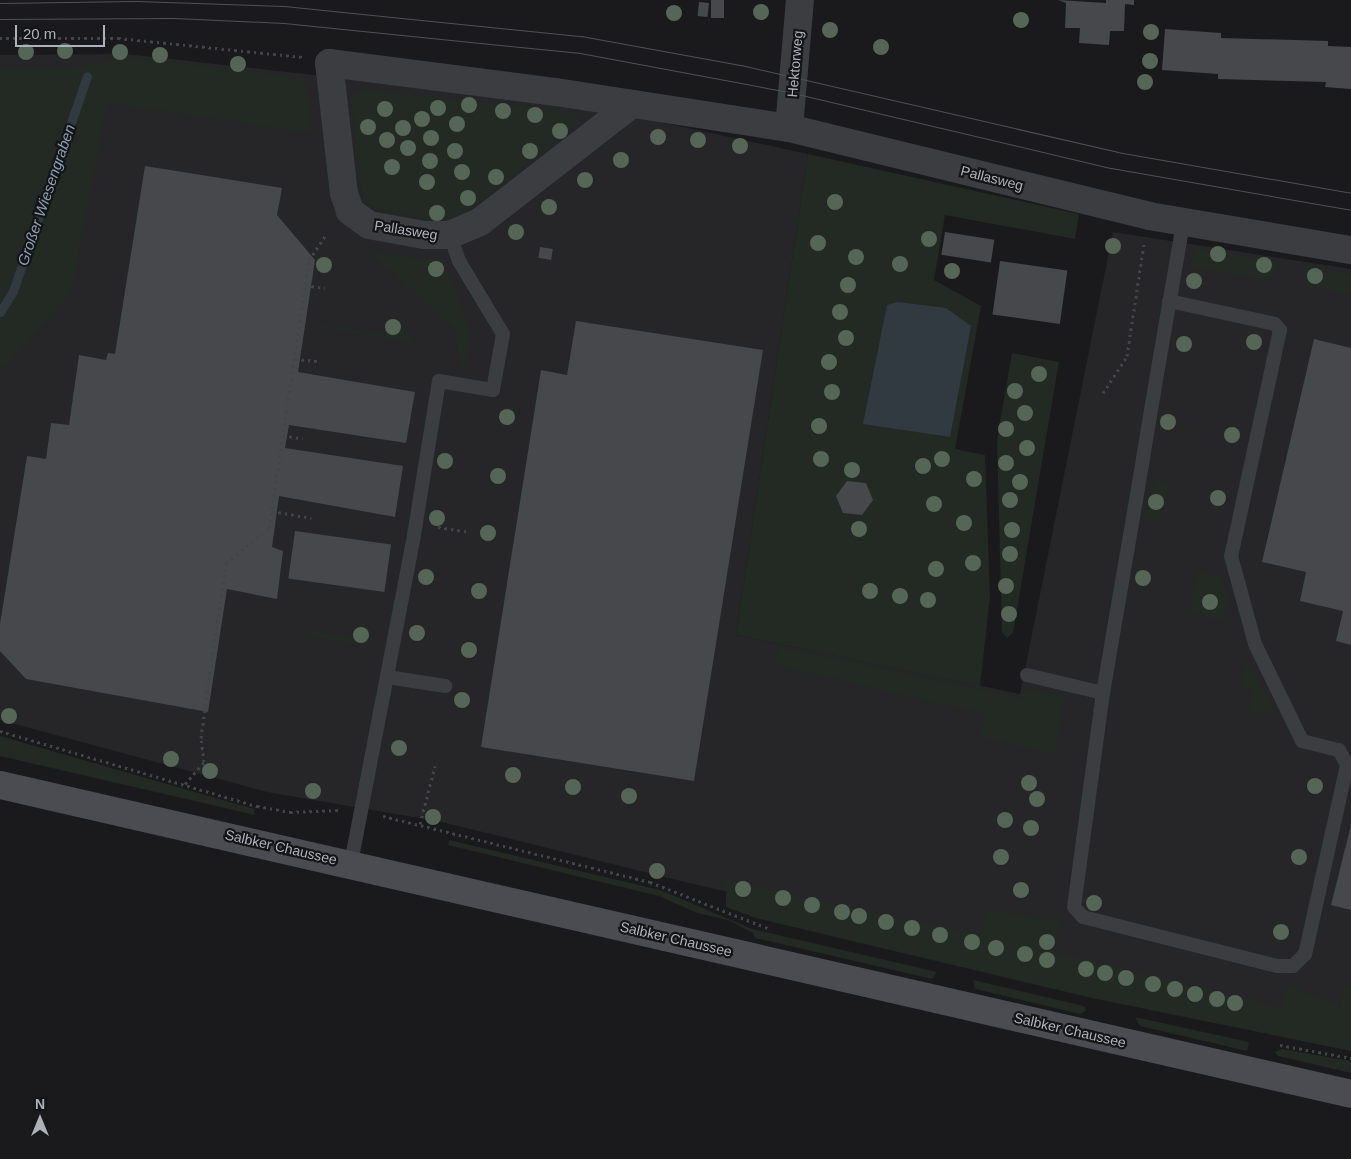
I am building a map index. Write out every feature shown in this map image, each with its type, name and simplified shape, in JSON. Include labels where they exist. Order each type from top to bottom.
[{"type":"main road","name":"Salbker Chaussee","points":[[0,785],[351,863],[1351,1094]]},
{"type":"street","name":"Hektorweg","points":[[789,128],[800,0]]},
{"type":"street","name":"Pallasweg","points":[[632,104],[490,216],[450,235],[424,235],[375,226],[350,211],[344,194],[330,63],[632,104],[789,128],[1149,216],[1351,250]]},
{"type":"lane","points":[[1169,302],[1275,324],[1280,330],[1231,556],[1255,644],[1302,740],[1339,750],[1346,760],[1300,962],[1282,967],[1076,912],[1074,898],[1103,693],[1169,302],[1183,223]]},
{"type":"lane","points":[[351,863],[439,381],[493,390],[503,334],[459,261],[450,235]]},
{"type":"lane","points":[[1027,675],[1103,693]]},
{"type":"lane","points":[[386,677],[444,686]]},
{"type":"path","points":[[0,38],[62,36],[194,43],[283,53],[330,63]]},
{"type":"path","points":[[1103,393],[1127,356],[1149,216]]},
{"type":"path","points":[[184,784],[204,762],[202,738],[226,563],[269,528],[309,260],[325,236]]},
{"type":"path","points":[[305,286],[325,288]]},
{"type":"path","points":[[295,358],[317,361]]},
{"type":"path","points":[[283,435],[303,439]]},
{"type":"path","points":[[272,511],[311,518]]},
{"type":"path","points":[[438,527],[470,532]]},
{"type":"path","points":[[0,731],[282,811],[327,808]]},
{"type":"path","points":[[420,824],[435,766]]},
{"type":"path","points":[[404,820],[420,824],[436,832],[650,882],[773,930]]},
{"type":"path","points":[[1332,1057],[1351,1058]]},
{"type":"shaded area","points":[[126,54],[581,105],[808,154],[736,635],[1020,694],[1113,232],[1351,269],[1351,1035],[689,883],[442,822],[267,792],[0,720],[0,55]]},
{"type":"shaded area","points":[[123,57],[297,77],[308,90],[310,133],[107,103],[71,293],[0,372],[0,69],[78,68]]},
{"type":"shaded area","points":[[365,90],[572,111],[580,122],[460,217],[445,222],[432,221],[378,210],[363,201],[351,100],[354,93]]},
{"type":"shaded area","points":[[808,154],[1079,214],[1075,239],[945,215],[934,280],[981,306],[955,449],[985,455],[990,597],[980,686],[736,635]]},
{"type":"shaded area","points":[[1196,248],[1277,261],[1276,270],[1268,280],[1189,267]]},
{"type":"shaded area","points":[[369,252],[444,261],[471,333],[465,368],[461,368],[454,328]]},
{"type":"shaded area","points":[[1310,267],[1351,274],[1351,295],[1306,285]]},
{"type":"shaded area","points":[[898,302],[946,308],[971,326],[950,437],[863,424],[887,305]]},
{"type":"shaded area","points":[[391,313],[416,343],[319,327],[319,324],[385,334]]},
{"type":"shaded area","points":[[1012,353],[1059,362],[1013,633],[1007,638],[1002,632],[997,439]]},
{"type":"shaded area","points":[[1155,478],[1169,482],[1158,523],[1143,518]]},
{"type":"shaded area","points":[[1198,571],[1220,576],[1229,601],[1224,621],[1188,613]]},
{"type":"shaded area","points":[[359,617],[366,625],[364,645],[307,636],[308,630],[355,638]]},
{"type":"shaded area","points":[[779,647],[1021,698],[1025,689],[1064,696],[1055,754],[980,737],[985,714],[775,665]]},
{"type":"shaded area","points":[[1246,661],[1273,706],[1270,714],[1249,711],[1254,690],[1240,686]]},
{"type":"shaded area","points":[[0,736],[254,809],[255,815],[0,756]]},
{"type":"shaded area","points":[[449,840],[660,890],[752,929],[937,972],[932,979],[755,938],[753,933],[728,920],[697,913],[659,896],[448,845]]},
{"type":"shaded area","points":[[726,880],[981,936],[986,909],[1060,922],[1053,952],[1282,1008],[1288,985],[1340,1006],[1345,985],[1351,986],[1351,1051],[1092,998],[756,918],[726,907]]},
{"type":"shaded area","points":[[973,980],[1084,1006],[1086,1010],[1080,1014],[975,989]]},
{"type":"shaded area","points":[[1135,1017],[1249,1042],[1247,1051],[1140,1026]]},
{"type":"shaded area","points":[[1282,1049],[1351,1061],[1351,1073],[1278,1056],[1275,1052]]},
{"type":"building","points":[[711,0],[724,0],[724,18],[711,18]]},
{"type":"building","points":[[1058,0],[1106,3],[1106,0],[1134,0],[1134,5],[1125,4],[1124,31],[1110,31],[1109,45],[1079,43],[1080,28],[1065,28],[1066,3]]},
{"type":"building","points":[[699,2],[709,3],[707,17],[698,16]]},
{"type":"building","points":[[1165,29],[1221,33],[1221,38],[1328,41],[1328,46],[1351,47],[1351,89],[1325,87],[1326,82],[1218,79],[1218,74],[1162,70]]},
{"type":"building","points":[[145,166],[282,188],[277,215],[315,260],[298,372],[415,392],[406,443],[289,425],[285,448],[403,466],[395,517],[279,496],[272,547],[283,551],[277,599],[227,589],[208,712],[26,679],[0,651],[0,624],[27,456],[46,459],[51,423],[69,425],[79,355],[106,360],[108,353],[115,354]]},
{"type":"building","points":[[945,232],[994,240],[991,263],[941,255]]},
{"type":"building","points":[[540,247],[553,249],[551,260],[538,258]]},
{"type":"building","points":[[1000,261],[1067,270],[1060,324],[992,314]]},
{"type":"building","points":[[576,321],[763,350],[694,781],[481,747],[541,370],[567,375]]},
{"type":"building","points":[[1314,339],[1351,348],[1351,645],[1336,641],[1343,611],[1300,601],[1306,572],[1262,562]]},
{"type":"building","points":[[847,481],[866,483],[873,500],[862,515],[843,513],[836,496]]},
{"type":"building","points":[[295,531],[391,544],[384,592],[288,579]]},
{"type":"building","points":[[1351,825],[1351,910],[1331,905]]},
{"type":"waterway","name":"Großer Wiesengraben","points":[[0,312],[13,291],[87,76]]},
{"type":"tram line","points":[[0,3],[136,1],[284,6],[581,36],[741,65],[1117,152],[1351,193]]},
{"type":"tram line","points":[[0,19],[175,18],[284,23],[580,53],[793,93],[1111,168],[1351,210]]}]
